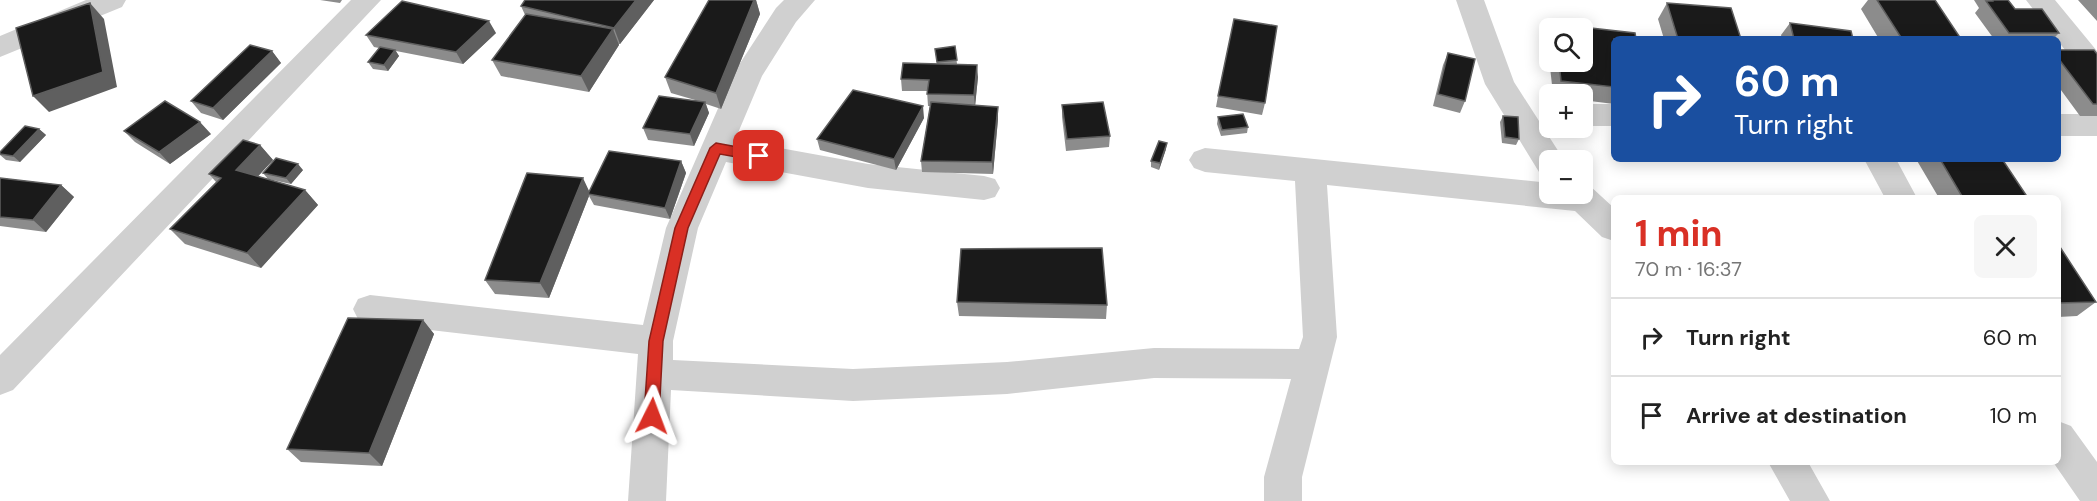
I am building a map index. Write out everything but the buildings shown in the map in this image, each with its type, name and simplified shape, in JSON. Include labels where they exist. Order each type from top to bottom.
[{"type":"street","points":[[0,47],[112,0]]},
{"type":"street","points":[[0,379],[367,0]]},
{"type":"street","points":[[1470,0],[1500,84],[1541,150]]},
{"type":"street","points":[[2040,0],[2097,71]]},
{"type":"street","points":[[647,501],[655,357],[682,228],[748,74],[783,5]]},
{"type":"street","points":[[1519,114],[1539,114]]},
{"type":"street","points":[[1593,114],[1611,115]]},
{"type":"street","points":[[2061,125],[2097,125]]},
{"type":"street","points":[[716,148],[868,176],[984,188]]},
{"type":"street","points":[[1205,160],[1539,192]]},
{"type":"street","points":[[1882,162],[1899,195]]},
{"type":"street","points":[[1283,501],[1283,477],[1320,337],[1310,171]]},
{"type":"street","points":[[1589,204],[1611,225]]},
{"type":"street","points":[[370,309],[655,357],[853,385],[1007,378],[1154,363],[1314,364]]},
{"type":"street","points":[[2061,442],[2097,493]]},
{"type":"street","points":[[1789,465],[1811,501]]},
{"type":"route","points":[[652,416],[656,341],[682,228],[716,148],[759,156]]}]
